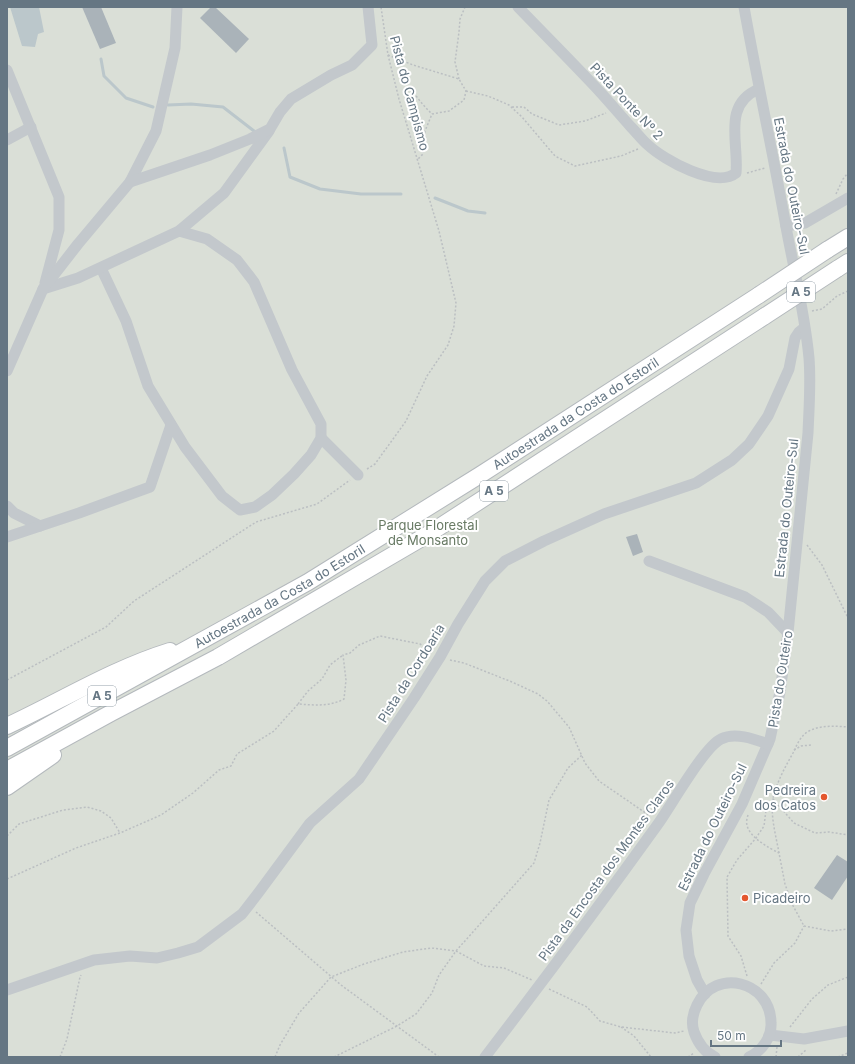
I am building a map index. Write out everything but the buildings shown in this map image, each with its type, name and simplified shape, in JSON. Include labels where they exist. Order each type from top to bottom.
[{"type":"highway","name":"Autoestrada da Costa do Estoril","points":[[7,748],[308,582],[416,515],[759,295],[848,236]]},
{"type":"highway","name":"Autoestrada da Costa do Estoril","points":[[7,770],[111,713],[218,658],[427,535],[843,265]]},
{"type":"highway","points":[[7,726],[145,658],[202,641]]},
{"type":"highway","points":[[7,787],[111,713]]},
{"type":"highway","points":[[7,742],[44,727]]},
{"type":"street","points":[[43,289],[78,244],[130,182],[156,131],[175,48],[178,7]]},
{"type":"street","points":[[43,289],[78,278],[179,231],[224,193],[270,129],[280,112],[291,99],[331,75],[352,65],[372,45],[368,7]]},
{"type":"street","name":"Pista Ponte Nº 2","points":[[518,7],[615,109],[647,145],[663,157],[699,174],[724,179],[732,176]]},
{"type":"street","name":"Estrada do Outeiro-Sul","points":[[705,994],[697,980],[689,956],[686,930],[690,903],[742,804],[768,744],[780,692],[788,633],[809,413],[809,357],[775,166],[744,7]]},
{"type":"street","points":[[7,70],[59,197],[59,230],[43,289],[8,365]]},
{"type":"street","points":[[732,176],[736,173],[734,123],[741,103],[749,93],[759,90]]},
{"type":"street","points":[[7,140],[31,127]]},
{"type":"street","points":[[130,182],[210,155],[250,139],[270,129]]},
{"type":"street","points":[[786,226],[806,223],[848,198]]},
{"type":"street","points":[[101,268],[126,321],[148,386],[185,448],[222,496],[240,510],[255,507],[272,495],[311,455],[322,438],[321,424],[292,370],[254,282],[237,260],[207,239],[179,231]]},
{"type":"street","name":"Pista da Cordoaria","points":[[7,990],[94,960],[130,956],[157,958],[198,948],[242,914],[310,823],[359,780],[440,657],[458,624],[485,581],[506,561],[544,541],[604,514],[696,483],[732,460],[749,444],[768,416],[789,369],[795,338],[804,328]]},
{"type":"street","points":[[7,537],[150,487],[171,425]]},
{"type":"street","points":[[322,438],[358,475]]},
{"type":"street","points":[[7,506],[14,513],[40,526]]},
{"type":"street","points":[[649,561],[745,596],[768,612],[788,633]]},
{"type":"street","name":"Pista da Encosta dos Montes Claros","points":[[485,1057],[659,822],[701,760],[714,744],[720,740],[734,736],[768,744]]},
{"type":"street","points":[[710,1056],[701,1047],[696,1038],[693,1029],[694,1010],[698,1002],[714,987],[736,983],[747,986],[757,992],[764,999],[771,1016],[772,1025],[770,1035],[764,1045],[755,1054],[749,1057]]},
{"type":"street","points":[[770,1035],[804,1039],[848,1031]]},
{"type":"path","name":"Pista do Campismo","points":[[381,7],[388,55],[399,99],[418,160],[423,154],[424,131],[432,114]]},
{"type":"path","points":[[394,58],[412,91],[432,114],[449,111],[464,100],[466,91],[459,79],[455,62],[460,32],[460,19],[465,7]]},
{"type":"path","points":[[388,55],[459,79]]},
{"type":"path","points":[[466,91],[488,96],[511,107],[522,117],[555,156],[575,166],[621,156],[647,145]]},
{"type":"path","points":[[511,107],[524,107],[532,114],[559,125],[584,121],[615,109]]},
{"type":"path","points":[[732,176],[775,166]]},
{"type":"path","points":[[827,210],[843,178],[848,173]]},
{"type":"path","points":[[811,312],[822,309],[837,296],[848,291]]},
{"type":"path","points":[[806,551],[806,544],[822,566],[848,618]]},
{"type":"path","points":[[7,879],[76,848],[120,833],[161,815],[193,793],[219,770],[231,766],[237,754],[274,732],[308,691],[322,679],[330,665],[343,655],[350,653],[359,644],[380,636],[420,644],[440,657],[464,664],[512,682],[548,700],[569,727],[585,763],[599,781],[659,822]]},
{"type":"path","points":[[298,704],[335,704],[344,699],[346,680],[343,655]]},
{"type":"path","points":[[747,986],[748,973],[741,956],[728,936],[726,877],[737,860],[764,826],[766,810],[773,799],[780,777],[803,735],[810,731],[828,726],[848,727]]},
{"type":"path","points":[[794,750],[801,746],[811,745]]},
{"type":"path","points":[[334,1057],[397,1026],[416,1014],[432,993],[439,975],[456,951],[534,863],[540,843],[549,800],[568,768],[582,755]]},
{"type":"path","points":[[773,799],[794,823],[816,833],[829,832],[848,835]]},
{"type":"path","points":[[773,799],[773,814],[785,884],[792,904],[804,926]]},
{"type":"path","points":[[7,836],[19,824],[64,810],[87,807],[101,811],[111,818],[120,833]]},
{"type":"path","points":[[750,809],[747,826],[762,844],[779,853]]},
{"type":"path","points":[[248,906],[331,977],[439,1057]]},
{"type":"path","points":[[804,926],[831,930],[848,929]]},
{"type":"path","points":[[757,992],[774,964],[795,943],[804,926]]},
{"type":"path","points":[[275,1057],[280,1045],[299,1013],[331,977],[364,964],[403,952],[431,948],[456,951],[484,966],[504,968],[525,976],[574,1002],[587,1007],[600,1021],[621,1027],[675,1033],[693,1029]]},
{"type":"path","points":[[60,1057],[67,1038],[80,977],[94,960]]},
{"type":"path","points":[[783,1037],[812,999],[828,984],[848,977]]},
{"type":"path","points":[[621,1027],[634,1036],[651,1057]]},
{"type":"path","points":[[838,1057],[848,1053]]},
{"type":"green space","name":"Parque Florestal de Monsanto","points":[[7,7],[848,7],[848,1057],[7,1057]]},
{"type":"shaded area","points":[[10,7],[39,7],[44,32],[38,34],[35,47],[22,46]]},
{"type":"waterway","points":[[101,59],[104,76],[126,98],[153,107]]},
{"type":"waterway","points":[[168,105],[191,104],[223,107],[254,131]]},
{"type":"waterway","points":[[284,148],[290,177],[320,189],[361,194],[401,194]]},
{"type":"waterway","points":[[435,198],[468,211],[485,213]]},
{"type":"place","name":"Pedreira dos Catos","points":[[824,797]]},
{"type":"place","name":"Picadeiro","points":[[745,898]]}]
